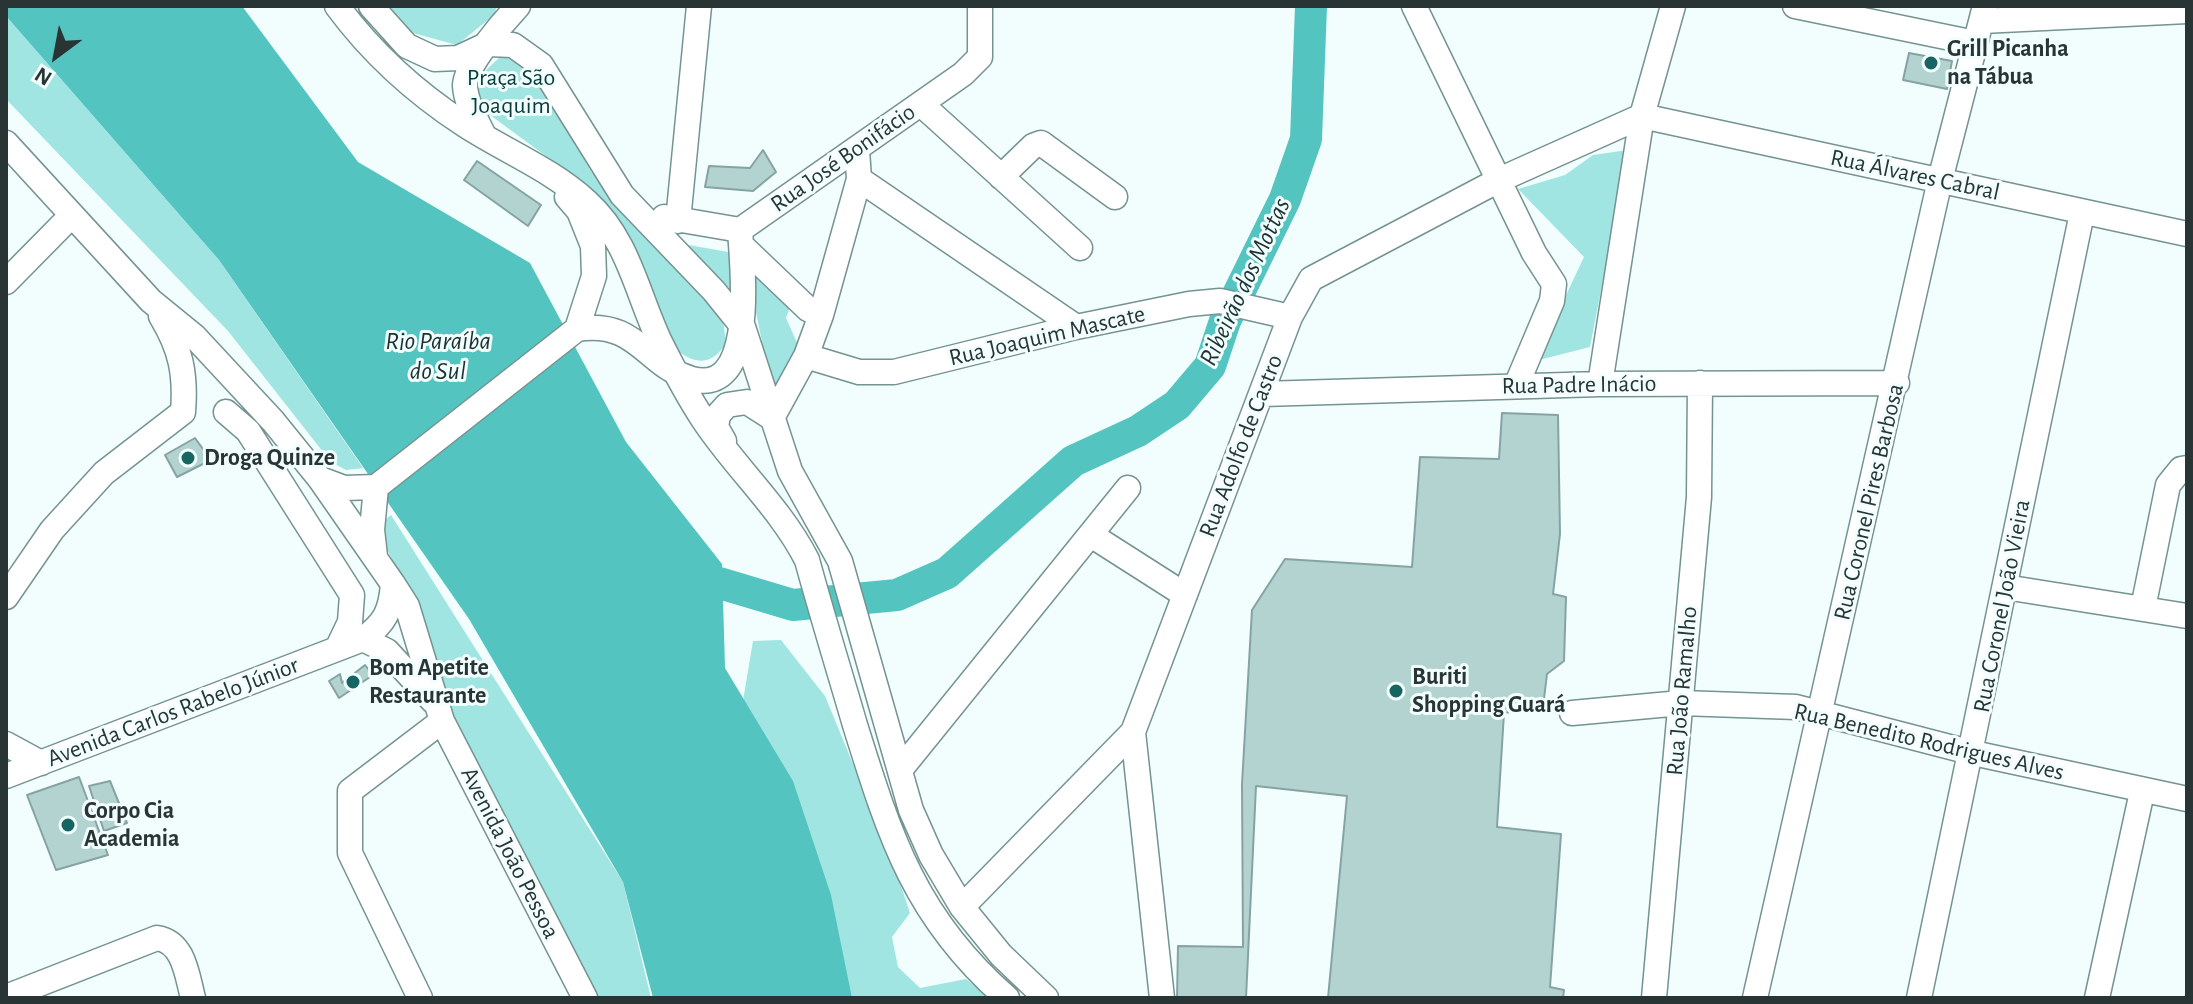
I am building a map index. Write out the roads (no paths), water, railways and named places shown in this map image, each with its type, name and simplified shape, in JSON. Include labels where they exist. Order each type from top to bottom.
[{"type":"street","points":[[337,6],[389,66],[465,125],[588,202],[616,237],[659,339],[703,419],[791,527],[807,560],[898,856],[933,914],[972,967],[1007,998]]},
{"type":"street","points":[[371,6],[407,46],[435,59],[458,58],[488,44],[513,45],[541,65],[622,195],[743,327],[790,471],[840,561],[861,624],[911,810],[931,855],[962,907],[1001,955],[1046,998]]},
{"type":"street","points":[[483,134],[470,108],[465,83],[473,64],[518,6]]},
{"type":"street","points":[[678,221],[699,6]]},
{"type":"street","name":"Rua José Bonifácio","points":[[741,238],[980,57],[980,6]]},
{"type":"street","points":[[1414,6],[1554,284],[1552,301],[1516,386]]},
{"type":"street","points":[[1600,384],[1642,116],[1673,6]]},
{"type":"street","points":[[1795,6],[1981,23],[2187,11]]},
{"type":"street","name":"Rua Coronel Pires Barbosa","points":[[1755,998],[1897,383],[1940,180],[1981,23]]},
{"type":"street","points":[[921,104],[1080,248]]},
{"type":"street","name":"Rua Adolfo de Castro","points":[[962,907],[1133,732],[1290,317],[1311,279],[1499,180],[1642,116]]},
{"type":"street","name":"Rua Álvares Cabral","points":[[1642,116],[2187,234]]},
{"type":"street","points":[[6,143],[151,301],[182,358],[186,381],[183,412]]},
{"type":"street","points":[[1001,177],[1033,146],[1041,143],[1115,197]]},
{"type":"street","points":[[772,418],[806,356],[821,315],[859,179],[857,150]]},
{"type":"street","points":[[320,479],[344,488],[378,485],[574,330],[588,304],[594,276],[593,246],[579,211],[546,173]]},
{"type":"street","points":[[859,179],[990,265],[1076,327]]},
{"type":"street","points":[[635,208],[741,238],[808,309],[821,315]]},
{"type":"street","name":"Rua Coronel João Vieira","points":[[1919,998],[1973,753],[2082,213]]},
{"type":"street","points":[[6,282],[72,215]]},
{"type":"street","points":[[574,330],[599,325],[623,334],[693,379],[710,378],[726,369],[735,357],[743,327],[741,238]]},
{"type":"street","name":"Avenida João Pessoa","points":[[151,301],[194,336],[273,421],[320,479],[407,606],[440,714],[585,998]]},
{"type":"street","name":"Rua Joaquim Mascate","points":[[806,356],[859,372],[894,372],[1076,327],[1220,301],[1290,317]]},
{"type":"street","name":"Rua João Ramalho","points":[[1654,998],[1699,497],[1700,383]]},
{"type":"street","name":"Rua Padre Inácio","points":[[1262,394],[1600,384],[1897,383]]},
{"type":"street","points":[[738,463],[716,427],[718,415],[735,401],[747,402],[772,418]]},
{"type":"street","points":[[6,597],[52,530],[104,473],[183,412],[226,412],[273,421]]},
{"type":"street","points":[[226,412],[248,431],[344,577],[352,595],[351,642]]},
{"type":"street","points":[[2143,608],[2168,485],[2181,469],[2187,468]]},
{"type":"street","points":[[375,562],[372,530],[378,485]]},
{"type":"street","points":[[900,770],[1128,488]]},
{"type":"street","points":[[1091,535],[1185,595]]},
{"type":"street","name":"Avenida Carlos Rabelo Júnior","points":[[6,776],[288,670],[351,642],[379,627],[392,609],[393,584]]},
{"type":"street","points":[[2005,587],[2187,616]]},
{"type":"street","name":"Avenida João Pessoa","points":[[351,642],[387,651],[440,714]]},
{"type":"street","name":"Rua Benedito Rodrigues Alves","points":[[1572,713],[1681,703],[1820,711],[1973,753],[2142,792],[2187,799]]},
{"type":"street","points":[[420,998],[350,853],[350,791],[440,714]]},
{"type":"street","points":[[1133,732],[1162,998]]},
{"type":"street","points":[[6,744],[41,763]]},
{"type":"street","points":[[2097,998],[2142,792]]},
{"type":"street","points":[[6,997],[147,941],[169,940],[177,948],[193,998]]},
{"type":"water","name":"Rio Paraíba do Sul","points":[[6,6],[242,6],[358,162],[530,263],[626,442],[722,564],[725,668],[793,781],[831,895],[852,998],[653,998],[623,882],[469,619],[219,260],[6,16]]},
{"type":"waterway","name":"Ribeirão dos Mottas","points":[[682,590],[716,582],[793,605],[897,595],[947,573],[1073,461],[1138,431],[1177,405],[1210,366],[1225,321],[1285,199],[1306,139],[1311,6]]},
{"type":"place","name":"Grill Picanha na Tábua","points":[[1931,63]]},
{"type":"place","name":"Droga Quinze","points":[[188,458]]},
{"type":"place","name":"Bom Apetite Restaurante","points":[[353,682]]},
{"type":"place","name":"Buriti Shopping Guará","points":[[1396,691]]},
{"type":"place","name":"Corpo Cia Academia","points":[[68,825]]},
{"type":"park label","name":"Praça São Joaquim","points":[[511,92]]}]
